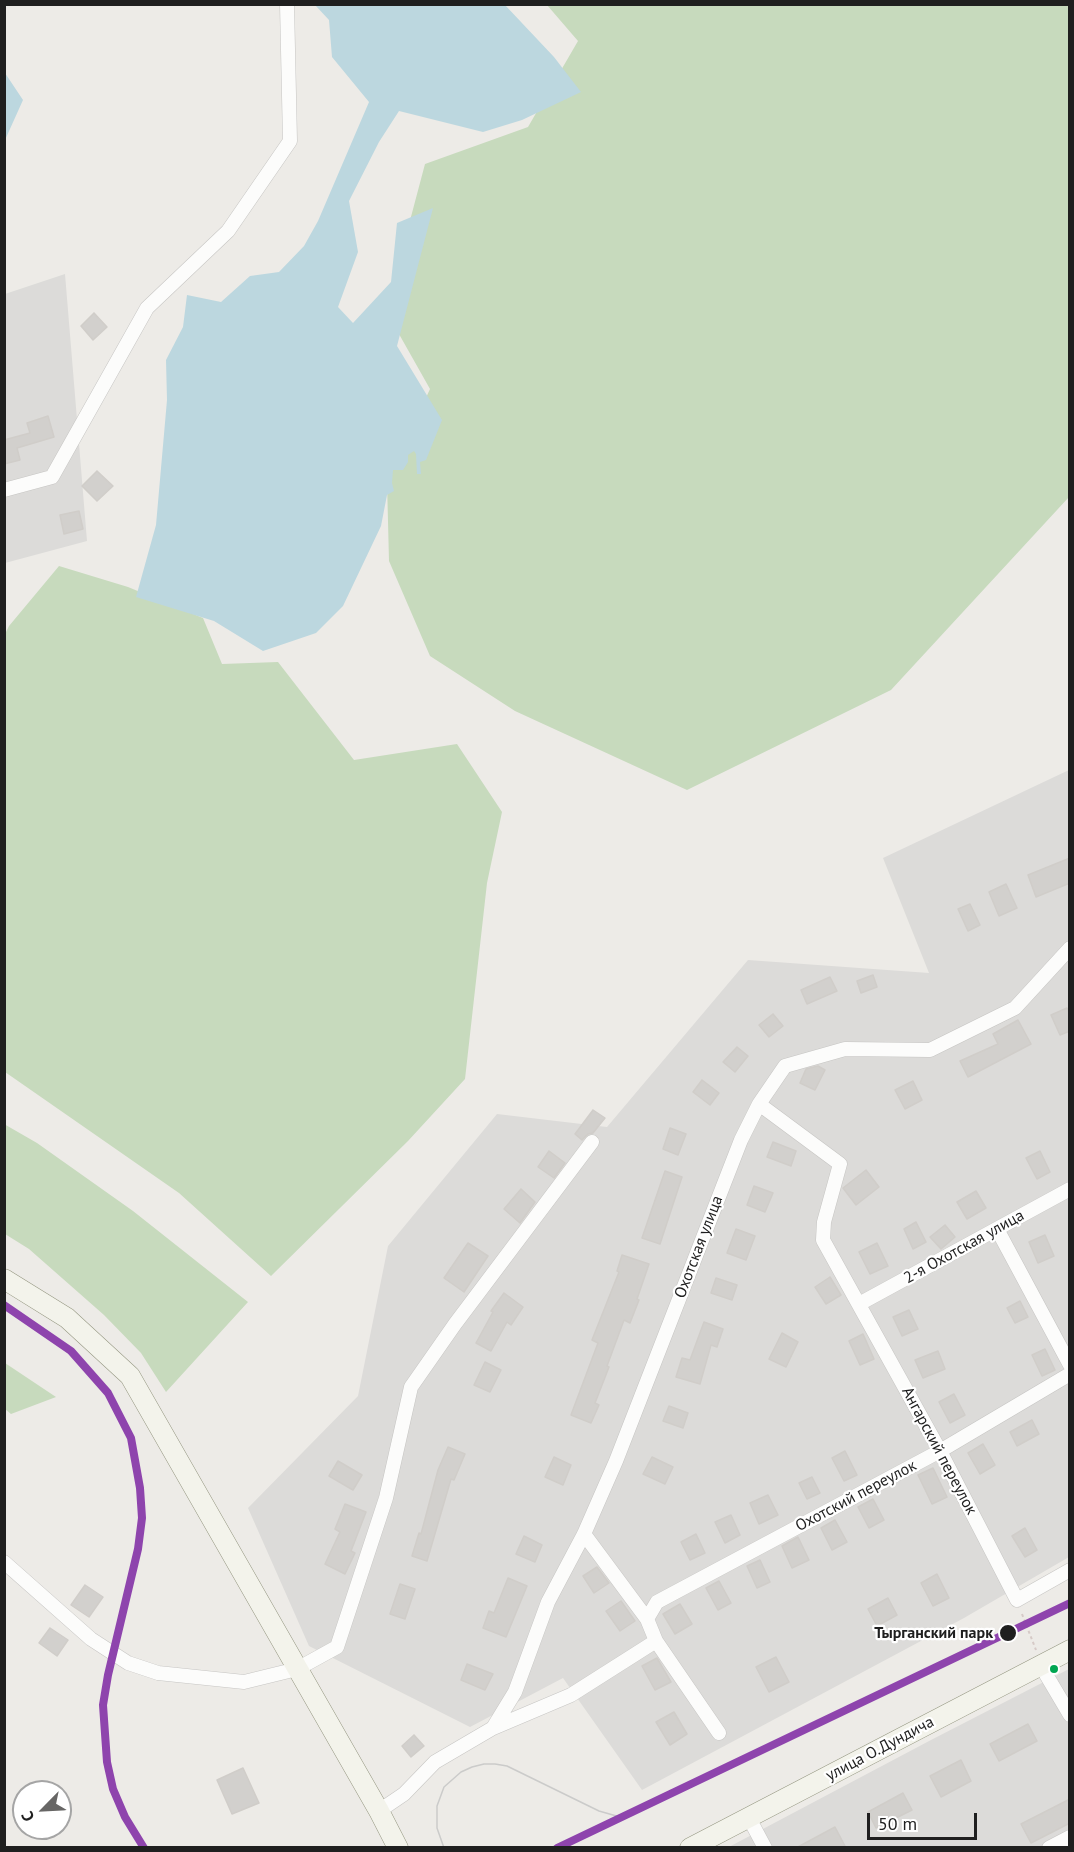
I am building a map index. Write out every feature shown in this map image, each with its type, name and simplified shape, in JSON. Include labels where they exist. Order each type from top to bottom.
[{"type":"main road","points":[[4,1279],[67,1318],[130,1376],[398,1848]]},
{"type":"main road","name":"улица О.Дундича","points":[[690,1848],[1070,1650]]},
{"type":"street","points":[[4,490],[52,477],[147,308],[228,231],[290,141],[287,4]]},
{"type":"street","name":"Охотская улица","points":[[493,1728],[515,1692],[548,1602],[584,1534],[616,1461],[741,1140],[759,1104],[785,1066],[845,1049],[930,1050],[1015,1008],[1070,948]]},
{"type":"street","name":"Ангарский переулок","points":[[759,1104],[840,1164],[824,1222],[823,1240],[940,1451],[1017,1600]]},
{"type":"street","points":[[4,1562],[91,1639],[128,1663],[158,1673],[244,1682],[297,1669],[338,1647],[386,1498],[411,1387],[455,1324],[592,1142]]},
{"type":"street","name":"2-я Охотская улица","points":[[859,1304],[1070,1189]]},
{"type":"street","points":[[997,1230],[1070,1365]]},
{"type":"street","name":"Охотский переулок","points":[[647,1619],[657,1602],[940,1451],[1070,1374]]},
{"type":"street","points":[[584,1534],[647,1619],[656,1641],[719,1733]]},
{"type":"street","points":[[1017,1600],[1070,1570]]},
{"type":"street","points":[[379,1811],[404,1794],[435,1762],[493,1728],[571,1695],[656,1641]]},
{"type":"street","points":[[1041,1666],[1070,1715]]},
{"type":"street","points":[[748,1818],[765,1848]]},
{"type":"street","points":[[1049,1848],[1070,1837]]},
{"type":"path","points":[[1017,1600],[1041,1666]]},
{"type":"shaded area","points":[[65,274],[87,541],[5,563],[5,294]]},
{"type":"shaded area","points":[[1069,770],[1069,1557],[964,1618],[642,1790],[563,1678],[470,1727],[309,1646],[248,1508],[358,1396],[388,1246],[497,1114],[607,1127],[748,960],[929,973],[883,858]]},
{"type":"shaded area","points":[[1069,1669],[1069,1847],[727,1848],[931,1740]]},
{"type":"green space","points":[[547,5],[1069,5],[1069,497],[891,690],[687,790],[515,711],[430,656],[389,561],[387,482],[430,389],[386,311],[425,164],[528,127],[578,41]]},
{"type":"green space","points":[[59,566],[128,587],[203,618],[222,664],[278,662],[354,760],[457,744],[502,812],[487,883],[465,1079],[408,1141],[271,1276],[179,1193],[5,1072],[4,636],[9,626]]},
{"type":"green space","points":[[4,1124],[37,1143],[133,1211],[248,1302],[166,1392],[141,1353],[104,1315],[29,1249],[5,1234]]},
{"type":"green space","points":[[5,1363],[56,1397],[11,1414],[5,1409]]},
{"type":"water","points":[[315,5],[505,5],[554,57],[581,92],[522,120],[483,132],[399,111],[379,142],[349,201],[358,252],[338,307],[353,323],[391,282],[397,223],[433,208],[397,346],[442,420],[426,460],[420,462],[421,474],[417,474],[414,451],[408,455],[408,462],[403,470],[393,470],[394,491],[387,495],[381,526],[343,606],[316,633],[263,651],[214,621],[136,597],[156,525],[167,400],[166,360],[183,327],[187,295],[221,302],[250,276],[279,272],[304,246],[318,221],[369,102],[332,57],[329,20]]},
{"type":"water","points":[[5,73],[23,100],[5,140]]},
{"type":"building","points":[[94,313],[107,327],[93,340],[81,326]]},
{"type":"building","points":[[48,416],[54,437],[17,448],[20,460],[4,464],[4,440],[30,433],[27,423]]},
{"type":"building","points":[[97,471],[113,486],[97,501],[82,486]]},
{"type":"building","points":[[79,511],[83,529],[64,534],[60,515]]},
{"type":"building","points":[[1070,858],[1070,883],[1036,897],[1028,875]]},
{"type":"building","points":[[1006,884],[1017,908],[999,916],[989,892]]},
{"type":"building","points":[[970,904],[980,925],[968,931],[958,909]]},
{"type":"building","points":[[873,975],[877,987],[861,993],[857,981]]},
{"type":"building","points":[[830,977],[837,991],[807,1004],[801,990]]},
{"type":"building","points":[[1067,1008],[1070,1014],[1070,1031],[1060,1035],[1051,1015]]},
{"type":"building","points":[[773,1014],[783,1026],[769,1037],[759,1025]]},
{"type":"building","points":[[1018,1020],[1031,1044],[968,1077],[960,1061],[998,1044],[993,1034]]},
{"type":"building","points":[[737,1047],[748,1056],[735,1072],[723,1062]]},
{"type":"building","points":[[818,1066],[825,1070],[815,1090],[800,1083],[806,1069]]},
{"type":"building","points":[[702,1080],[719,1093],[710,1105],[693,1092]]},
{"type":"building","points":[[913,1081],[922,1100],[905,1109],[895,1090]]},
{"type":"building","points":[[593,1110],[605,1118],[593,1133],[588,1134],[582,1140],[575,1134]]},
{"type":"building","points":[[670,1128],[686,1134],[678,1155],[663,1149]]},
{"type":"building","points":[[773,1142],[796,1151],[791,1166],[767,1157]]},
{"type":"building","points":[[549,1151],[565,1163],[554,1178],[538,1167]]},
{"type":"building","points":[[1040,1151],[1050,1172],[1037,1179],[1026,1158]]},
{"type":"building","points":[[866,1170],[879,1187],[856,1205],[843,1188]]},
{"type":"building","points":[[665,1171],[682,1177],[660,1244],[642,1238]]},
{"type":"building","points":[[754,1186],[773,1193],[765,1212],[747,1205]]},
{"type":"building","points":[[521,1189],[535,1202],[520,1223],[504,1209]]},
{"type":"building","points":[[976,1191],[986,1208],[967,1219],[957,1202]]},
{"type":"building","points":[[916,1222],[926,1242],[913,1249],[904,1229]]},
{"type":"building","points":[[945,1225],[955,1237],[941,1249],[930,1237]]},
{"type":"building","points":[[736,1229],[755,1236],[746,1260],[727,1253]]},
{"type":"building","points":[[1045,1235],[1054,1256],[1038,1263],[1029,1242]]},
{"type":"building","points":[[468,1243],[488,1256],[464,1292],[444,1278]]},
{"type":"building","points":[[877,1243],[888,1266],[870,1274],[859,1252]]},
{"type":"building","points":[[622,1255],[649,1264],[630,1323],[624,1320],[607,1366],[609,1367],[595,1403],[599,1405],[591,1423],[571,1415],[598,1343],[592,1340],[619,1272],[617,1271]]},
{"type":"building","points":[[830,1277],[841,1295],[826,1304],[815,1287]]},
{"type":"building","points":[[716,1278],[737,1285],[732,1300],[711,1293]]},
{"type":"building","points":[[504,1293],[523,1307],[511,1325],[507,1322],[491,1351],[476,1343],[493,1312],[491,1311]]},
{"type":"building","points":[[1020,1301],[1028,1317],[1015,1323],[1007,1308]]},
{"type":"building","points":[[909,1310],[918,1329],[902,1336],[893,1317]]},
{"type":"building","points":[[704,1322],[723,1329],[717,1347],[711,1345],[700,1384],[676,1377],[682,1358],[690,1360]]},
{"type":"building","points":[[782,1333],[798,1342],[786,1367],[769,1359]]},
{"type":"building","points":[[863,1334],[874,1359],[860,1365],[849,1341]]},
{"type":"building","points":[[1045,1349],[1055,1370],[1042,1376],[1032,1355]]},
{"type":"building","points":[[938,1351],[945,1369],[923,1378],[915,1360]]},
{"type":"building","points":[[485,1362],[501,1370],[490,1392],[474,1385]]},
{"type":"building","points":[[954,1394],[965,1415],[950,1423],[939,1402]]},
{"type":"building","points":[[669,1406],[688,1413],[683,1428],[663,1421]]},
{"type":"building","points":[[1032,1420],[1039,1434],[1017,1446],[1010,1432]]},
{"type":"building","points":[[983,1444],[995,1465],[980,1474],[968,1453]]},
{"type":"building","points":[[448,1447],[465,1454],[454,1480],[451,1479],[427,1561],[412,1556],[419,1533],[421,1534],[438,1470]]},
{"type":"building","points":[[845,1451],[857,1475],[844,1481],[832,1458]]},
{"type":"building","points":[[554,1457],[571,1465],[563,1485],[545,1477]]},
{"type":"building","points":[[652,1457],[673,1467],[665,1484],[643,1474]]},
{"type":"building","points":[[338,1461],[362,1475],[353,1490],[329,1476]]},
{"type":"building","points":[[933,1468],[947,1497],[932,1504],[918,1475]]},
{"type":"building","points":[[812,1477],[820,1493],[807,1499],[799,1483]]},
{"type":"building","points":[[768,1495],[778,1515],[759,1524],[750,1503]]},
{"type":"building","points":[[873,1499],[884,1520],[869,1528],[858,1507]]},
{"type":"building","points":[[345,1504],[366,1512],[351,1551],[355,1553],[345,1574],[325,1564],[340,1532],[335,1529]]},
{"type":"building","points":[[731,1515],[740,1535],[725,1543],[715,1522]]},
{"type":"building","points":[[835,1520],[847,1542],[832,1550],[821,1528]]},
{"type":"building","points":[[1025,1528],[1037,1550],[1025,1557],[1012,1536]]},
{"type":"building","points":[[696,1534],[705,1553],[690,1560],[681,1542]]},
{"type":"building","points":[[524,1536],[542,1545],[535,1562],[516,1554]]},
{"type":"building","points":[[798,1537],[809,1560],[792,1568],[782,1546]]},
{"type":"building","points":[[760,1560],[770,1582],[757,1588],[747,1566]]},
{"type":"building","points":[[597,1567],[609,1583],[594,1593],[583,1576]]},
{"type":"building","points":[[937,1574],[949,1598],[933,1606],[921,1583]]},
{"type":"building","points":[[508,1578],[527,1586],[506,1637],[483,1628],[489,1611],[494,1613]]},
{"type":"building","points":[[719,1581],[731,1603],[718,1610],[706,1588]]},
{"type":"building","points":[[400,1584],[415,1589],[405,1619],[390,1614]]},
{"type":"building","points":[[85,1585],[103,1597],[89,1617],[71,1605]]},
{"type":"building","points":[[888,1598],[897,1615],[877,1626],[868,1609]]},
{"type":"building","points":[[621,1601],[635,1621],[620,1631],[606,1611]]},
{"type":"building","points":[[680,1604],[692,1624],[675,1634],[663,1614]]},
{"type":"building","points":[[50,1628],[68,1640],[57,1656],[39,1643]]},
{"type":"building","points":[[776,1657],[789,1682],[769,1692],[756,1667]]},
{"type":"building","points":[[657,1658],[671,1682],[655,1690],[642,1666]]},
{"type":"building","points":[[467,1664],[493,1674],[485,1690],[461,1680]]},
{"type":"building","points":[[674,1712],[687,1734],[670,1745],[656,1722]]},
{"type":"building","points":[[1028,1724],[1037,1741],[999,1761],[990,1744]]},
{"type":"building","points":[[414,1735],[424,1746],[411,1757],[402,1746]]},
{"type":"building","points":[[961,1760],[971,1781],[941,1797],[930,1776]]},
{"type":"building","points":[[243,1768],[259,1803],[232,1814],[217,1780]]},
{"type":"building","points":[[903,1793],[912,1810],[876,1828],[868,1812]]},
{"type":"building","points":[[1070,1799],[1070,1823],[1031,1843],[1021,1824]]},
{"type":"building","points":[[835,1827],[846,1848],[796,1848]]},
{"type":"tram line","points":[[444,1848],[437,1828],[437,1806],[444,1787],[461,1772],[484,1764],[507,1766],[599,1811],[620,1817]]},
{"type":"transit line","points":[[4,1305],[71,1351],[108,1393],[131,1438],[140,1488],[142,1518],[138,1549],[103,1705],[107,1762],[113,1789],[125,1817],[144,1848]]},
{"type":"transit line","points":[[557,1848],[1070,1603]]},
{"type":"place","name":"Тырганский парк","points":[[1008,1633]]}]
